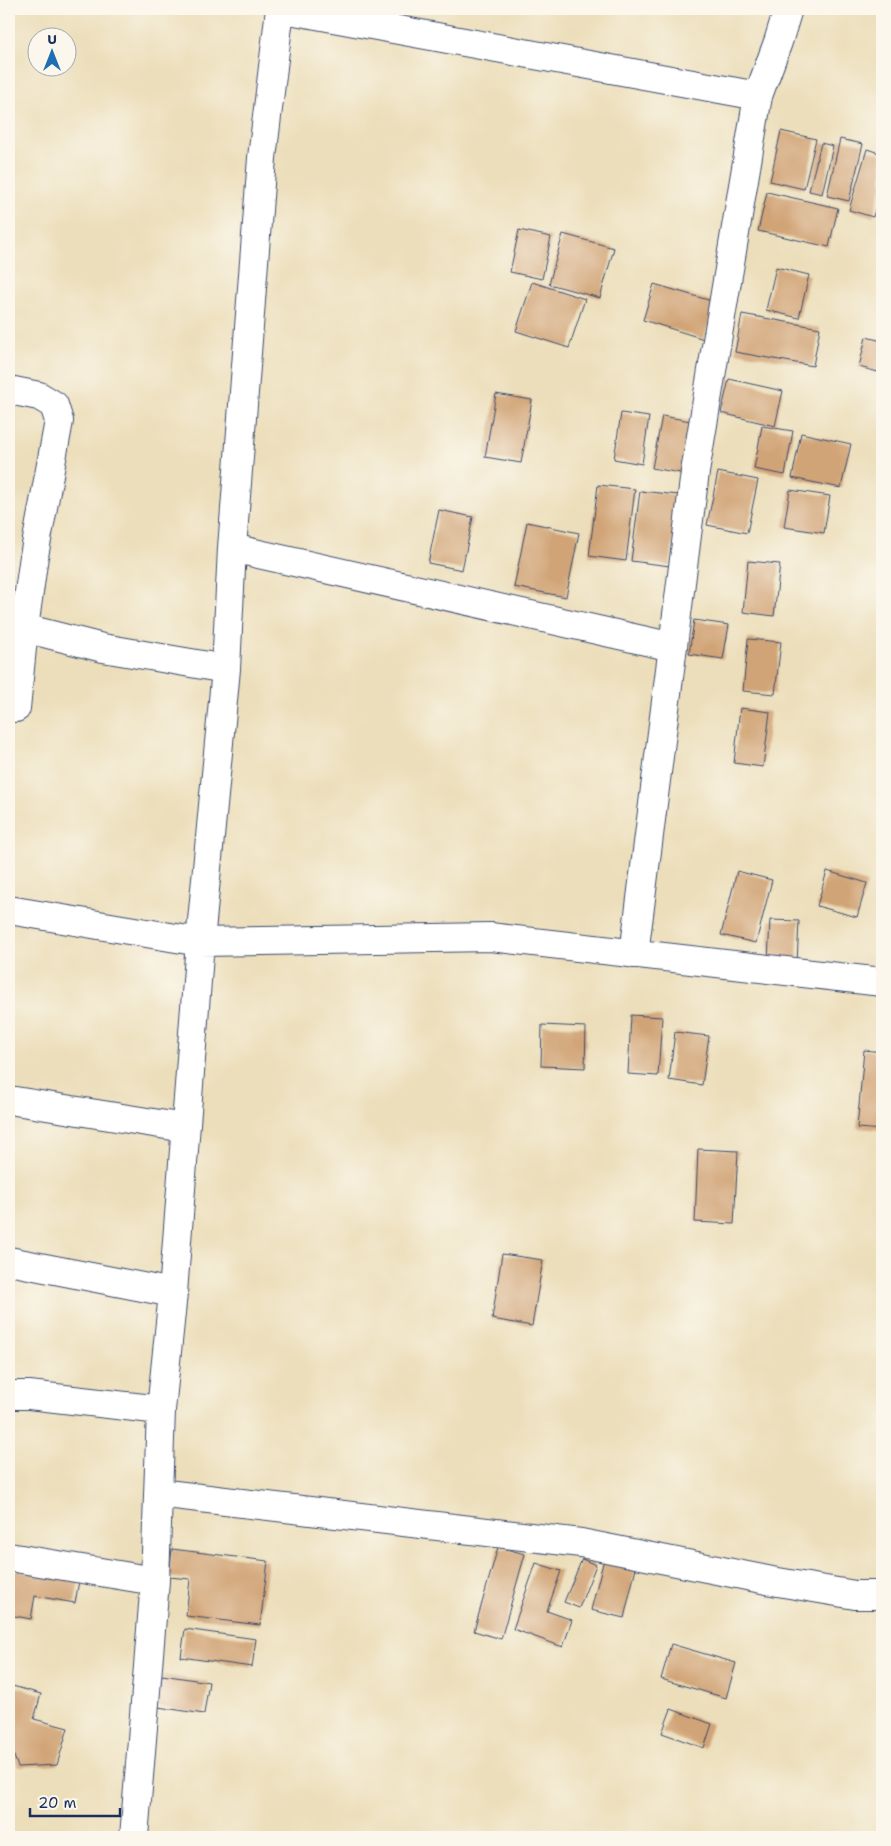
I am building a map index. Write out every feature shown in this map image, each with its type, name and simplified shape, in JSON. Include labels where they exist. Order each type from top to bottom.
[{"type":"street","points":[[134,1837],[154,1581],[162,1410],[200,942],[226,668],[232,548],[262,158],[280,9]]},
{"type":"street","points":[[284,9],[758,96]]},
{"type":"street","points":[[634,954],[695,472],[758,96],[788,9]]},
{"type":"street","points":[[9,390],[39,396],[54,405],[59,421],[34,556],[16,708]]},
{"type":"street","points":[[232,548],[673,647]]},
{"type":"street","points":[[24,628],[103,648],[226,668]]},
{"type":"street","points":[[9,910],[200,942],[490,937],[882,982]]},
{"type":"street","points":[[9,1100],[185,1128]]},
{"type":"street","points":[[9,1261],[173,1293]]},
{"type":"street","points":[[9,1395],[29,1395],[162,1410]]},
{"type":"street","points":[[158,1493],[581,1543],[772,1581],[854,1595],[882,1595]]},
{"type":"street","points":[[9,1557],[154,1581]]},
{"type":"building","points":[[781,131],[816,139],[804,189],[770,181]]},
{"type":"building","points":[[840,139],[863,144],[849,201],[827,196]]},
{"type":"building","points":[[821,143],[833,146],[822,194],[809,191]]},
{"type":"building","points":[[867,149],[882,154],[882,185],[873,217],[849,210]]},
{"type":"building","points":[[767,192],[838,208],[829,247],[758,231]]},
{"type":"building","points":[[519,230],[551,237],[542,279],[510,272]]},
{"type":"building","points":[[563,234],[614,248],[600,298],[549,284]]},
{"type":"building","points":[[776,267],[809,275],[799,318],[766,310]]},
{"type":"building","points":[[532,282],[585,299],[569,348],[516,331]]},
{"type":"building","points":[[654,284],[715,302],[704,339],[643,320]]},
{"type":"building","points":[[742,314],[820,328],[813,366],[735,352]]},
{"type":"building","points":[[866,337],[882,341],[882,355],[878,372],[859,367]]},
{"type":"building","points":[[729,379],[783,391],[775,426],[721,413]]},
{"type":"building","points":[[496,394],[532,400],[521,463],[485,457]]},
{"type":"building","points":[[621,413],[649,417],[642,464],[614,459]]},
{"type":"building","points":[[662,416],[696,422],[686,474],[652,468]]},
{"type":"building","points":[[762,426],[793,431],[785,475],[754,469]]},
{"type":"building","points":[[801,433],[851,444],[841,488],[792,478]]},
{"type":"building","points":[[718,472],[758,480],[747,533],[707,525]]},
{"type":"building","points":[[598,485],[635,489],[626,561],[589,556]]},
{"type":"building","points":[[790,490],[830,496],[824,533],[784,527]]},
{"type":"building","points":[[640,491],[679,495],[670,566],[631,561]]},
{"type":"building","points":[[439,510],[473,517],[462,570],[428,563]]},
{"type":"building","points":[[527,522],[579,533],[566,597],[514,587]]},
{"type":"building","points":[[748,561],[780,564],[774,616],[743,612]]},
{"type":"building","points":[[694,620],[729,625],[723,659],[689,654]]},
{"type":"building","points":[[748,639],[781,642],[775,694],[743,691]]},
{"type":"building","points":[[740,708],[770,712],[763,767],[734,763]]},
{"type":"building","points":[[737,871],[772,880],[756,943],[721,935]]},
{"type":"building","points":[[827,871],[867,883],[857,917],[817,906]]},
{"type":"building","points":[[770,920],[799,921],[797,963],[768,961]]},
{"type":"building","points":[[631,1015],[662,1017],[658,1076],[628,1074]]},
{"type":"building","points":[[542,1025],[586,1027],[585,1068],[541,1066]]},
{"type":"building","points":[[675,1032],[709,1036],[702,1085],[669,1080]]},
{"type":"building","points":[[864,1050],[882,1052],[882,1130],[857,1128]]},
{"type":"building","points":[[698,1149],[738,1151],[734,1224],[695,1222]]},
{"type":"building","points":[[502,1254],[543,1260],[532,1326],[492,1319]]},
{"type":"building","points":[[498,1547],[525,1554],[501,1639],[474,1631]]},
{"type":"building","points":[[172,1549],[268,1561],[260,1625],[186,1616],[190,1579],[169,1577]]},
{"type":"building","points":[[639,1555],[624,1618],[591,1610],[604,1559]]},
{"type":"building","points":[[582,1559],[596,1565],[579,1608],[564,1602]]},
{"type":"building","points":[[536,1563],[561,1571],[547,1611],[572,1620],[563,1647],[513,1629]]},
{"type":"building","points":[[9,1570],[79,1581],[75,1603],[35,1596],[31,1619],[9,1615]]},
{"type":"building","points":[[185,1629],[256,1639],[252,1667],[181,1657]]},
{"type":"building","points":[[671,1644],[736,1663],[726,1698],[661,1679]]},
{"type":"building","points":[[162,1675],[209,1682],[204,1714],[158,1707]]},
{"type":"building","points":[[9,1685],[41,1694],[34,1719],[68,1728],[57,1765],[18,1767],[12,1751],[9,1750]]},
{"type":"building","points":[[671,1709],[712,1724],[704,1748],[662,1733]]}]
